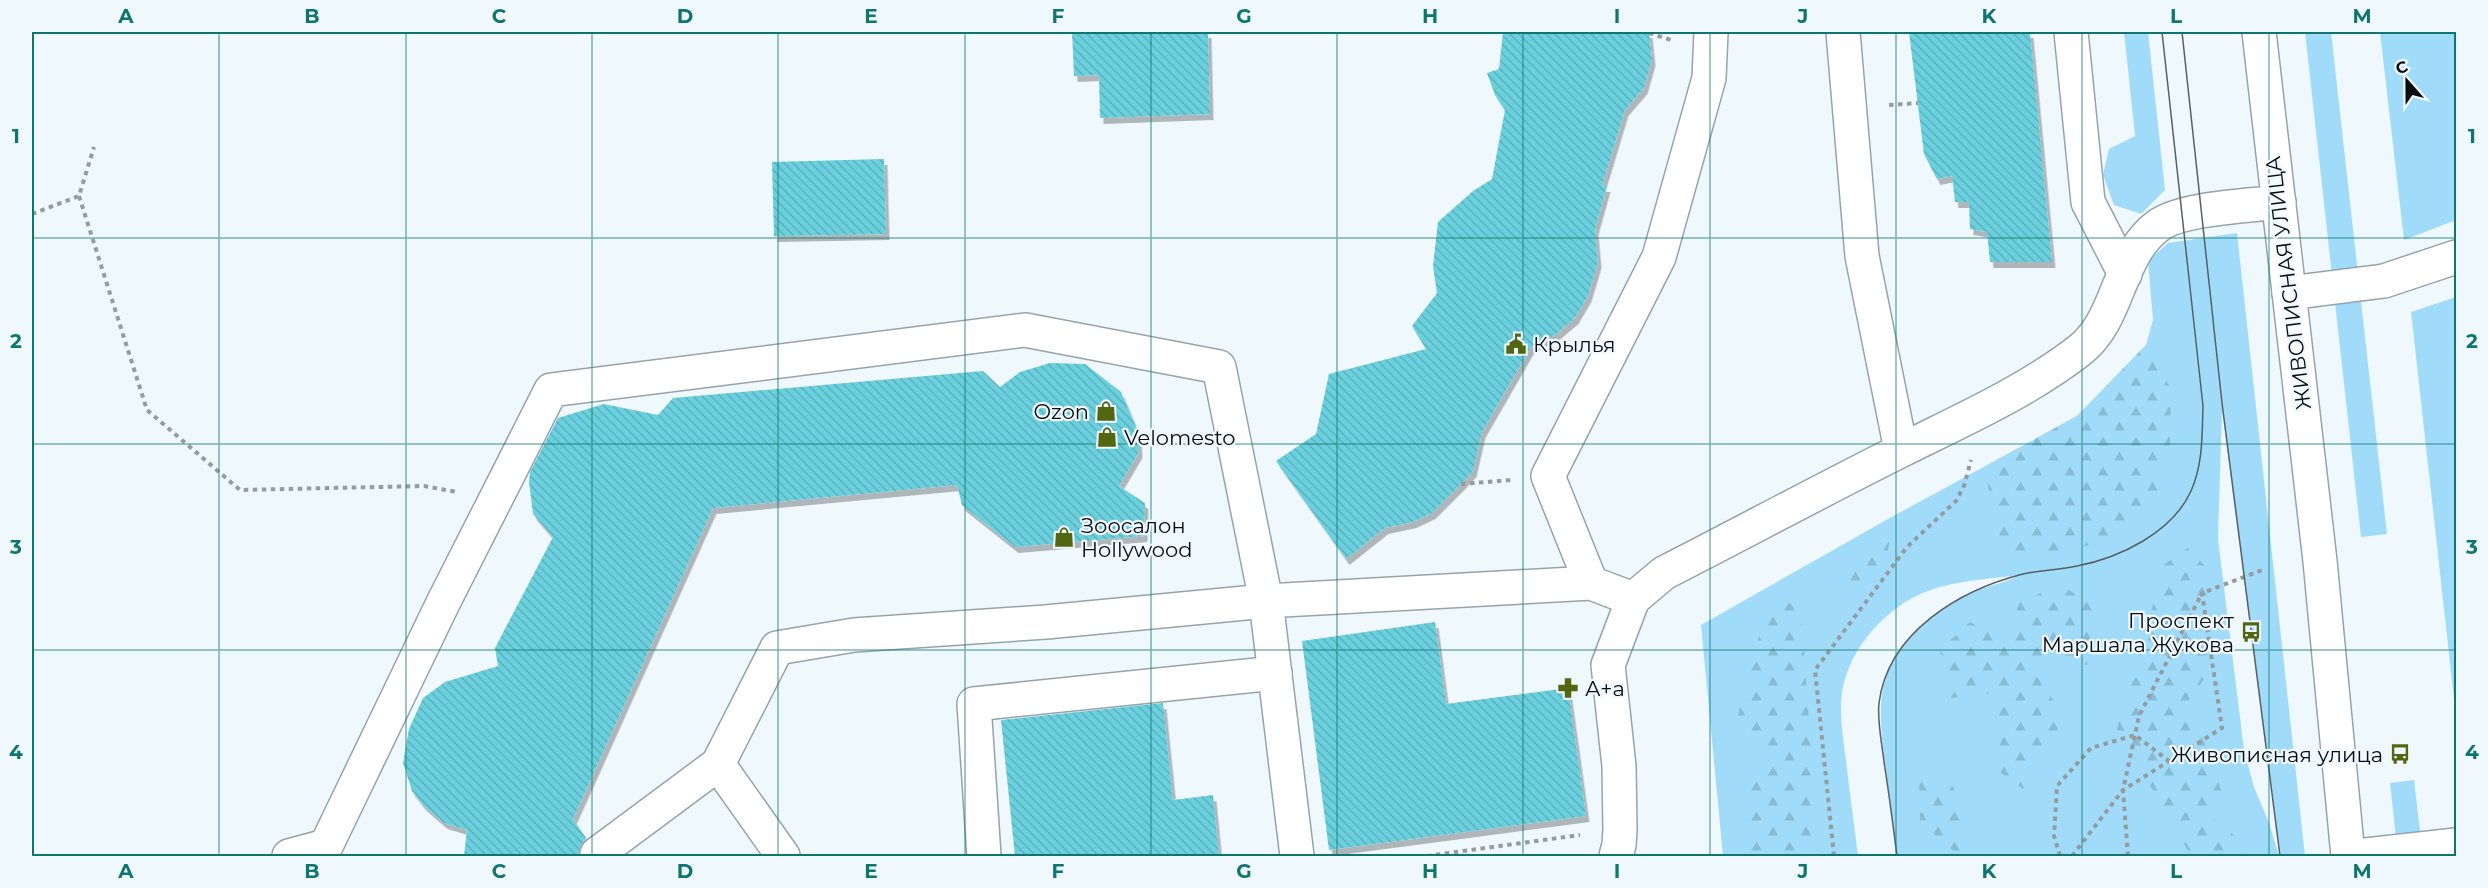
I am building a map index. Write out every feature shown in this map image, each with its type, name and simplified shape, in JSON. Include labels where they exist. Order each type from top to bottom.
[{"type":"street","points":[[1591,583],[1548,476],[1659,257],[1708,78],[1711,32]]},
{"type":"street","points":[[1843,32],[1862,256],[1901,450]]},
{"type":"street","points":[[2071,32],[2088,202],[2125,274]]},
{"type":"street","name":"ЖИВОПИСНАЯ УЛИЦА","points":[[2259,32],[2320,561],[2348,856]]},
{"type":"street","points":[[1620,847],[1619,766],[1608,665],[1633,599],[1664,573],[1901,450],[1984,410],[2082,349],[2103,323],[2138,248],[2159,225],[2181,216],[2201,212],[2278,202]]},
{"type":"street","points":[[2289,293],[2384,281],[2457,257]]},
{"type":"street","points":[[289,856],[329,851],[443,603],[551,390],[1025,330],[1219,367],[1266,601],[1297,856]]},
{"type":"street","points":[[597,854],[718,764],[777,648],[854,635],[1046,622],[1266,601],[1591,583],[1633,599]]},
{"type":"street","points":[[984,856],[974,704],[1275,673]]},
{"type":"street","points":[[718,764],[783,856]]},
{"type":"street","points":[[2357,856],[2457,845]]},
{"type":"path","points":[[94,147],[79,196],[147,410],[240,490],[424,486],[496,499]]},
{"type":"path","points":[[32,214],[79,196]]},
{"type":"path","points":[[1834,856],[1815,670],[1907,548],[1956,501],[1964,486],[1984,410]]},
{"type":"path","points":[[1461,484],[1548,476]]},
{"type":"path","points":[[2128,856],[2123,790],[2139,716],[2202,593],[2265,569]]},
{"type":"path","points":[[2072,856],[2123,790],[2222,728],[2202,593]]},
{"type":"path","points":[[2135,735],[2169,761]]},
{"type":"path","points":[[2060,856],[2054,836],[2057,786],[2091,748],[2135,735]]},
{"type":"path","points":[[1426,856],[1620,847]]},
{"type":"green space","points":[[2124,32],[2148,32],[2165,190],[2141,214],[2114,205],[2103,175],[2109,149],[2135,136]]},
{"type":"green space","points":[[2305,32],[2331,32],[2387,534],[2361,537]]},
{"type":"green space","points":[[2380,32],[2456,32],[2456,220],[2404,240]]},
{"type":"green space","points":[[2237,233],[2305,856],[2280,856],[2222,409],[2218,539],[2244,750],[2254,787],[2269,823],[2279,856],[1897,856],[1881,722],[1884,682],[1891,665],[1901,647],[1917,630],[1945,607],[1968,594],[2019,575],[1950,584],[1928,591],[1898,607],[1872,631],[1861,645],[1846,676],[1841,700],[1841,717],[1858,856],[1723,856],[1701,625],[2077,416],[2146,345],[2153,320],[2148,261],[2168,243]]},
{"type":"green space","points":[[2456,297],[2456,717],[2411,312]]},
{"type":"green space","points":[[2146,345],[2171,389],[2170,445],[2159,501],[2106,541],[2041,557],[2005,549],[1991,514],[1986,466],[2077,416]]},
{"type":"green space","points":[[1892,532],[1886,557],[1853,593],[1833,582],[1847,564]]},
{"type":"green space","points":[[2188,548],[2206,567],[2216,661],[2186,705],[2205,744],[2221,790],[2210,816],[2239,839],[2251,856],[2191,856],[2117,729],[2155,598],[2159,568]]},
{"type":"green space","points":[[2060,585],[2098,607],[2087,665],[2042,649],[2045,686],[2064,719],[2023,789],[1993,767],[2002,738],[1993,693],[1951,698],[1940,650],[1970,622],[1986,631],[2014,631],[2018,603]]},
{"type":"green space","points":[[1800,599],[1819,856],[1751,856],[1747,850],[1744,790],[1767,763],[1737,720],[1748,672],[1767,611]]},
{"type":"green space","points":[[1919,779],[1949,780],[1969,815],[1958,855],[1920,822]]},
{"type":"green space","points":[[2414,780],[2423,856],[2398,856],[2390,783]]},
{"type":"building","points":[[1072,32],[1208,32],[1210,114],[1100,118],[1099,75],[1074,76]]},
{"type":"building","points":[[1503,32],[1649,32],[1652,60],[1644,88],[1625,110],[1602,186],[1607,186],[1595,229],[1598,262],[1588,296],[1575,318],[1555,335],[1531,347],[1482,432],[1473,471],[1432,513],[1413,522],[1385,528],[1346,559],[1276,461],[1316,434],[1329,374],[1426,349],[1412,326],[1437,293],[1433,266],[1438,222],[1473,191],[1492,179],[1505,110],[1495,95],[1487,73],[1499,69]]},
{"type":"building","points":[[1909,32],[2030,32],[2052,262],[1990,262],[1987,232],[1970,229],[1969,202],[1955,202],[1952,176],[1937,179],[1924,154]]},
{"type":"building","points":[[884,159],[886,234],[774,236],[772,162]]},
{"type":"building","points":[[1050,363],[1085,364],[1121,392],[1138,432],[1139,452],[1119,486],[1145,503],[1144,536],[1015,547],[962,505],[957,485],[713,508],[573,819],[586,838],[580,846],[578,856],[464,856],[467,830],[444,823],[423,805],[412,791],[403,763],[409,729],[423,698],[445,682],[498,666],[495,648],[553,537],[533,514],[529,482],[530,472],[558,418],[604,404],[658,415],[673,398],[983,371],[1000,387],[1020,372]]},
{"type":"building","points":[[1435,622],[1446,704],[1568,688],[1586,816],[1329,850],[1302,641]]},
{"type":"building","points":[[1163,703],[1173,800],[1213,795],[1219,856],[1015,856],[1001,720]]},
{"type":"tram line","points":[[1897,856],[1879,718],[1879,703],[1885,678],[1896,655],[1912,635],[1931,618],[1952,603],[1975,591],[2023,574],[2070,567],[2110,557],[2143,541],[2171,519],[2182,506],[2195,481],[2201,450],[2203,406],[2162,32]]},
{"type":"tram line","points":[[2182,32],[2222,403],[2280,856]]},
{"type":"place","name":"Крылья","points":[[1516,344]]},
{"type":"place","name":"Ozon","points":[[1106,411]]},
{"type":"place","name":"Velomesto","points":[[1107,437]]},
{"type":"place","name":"Зоосалон Hollywood","points":[[1064,537]]},
{"type":"place","name":"Проспект Маршала Жукова","points":[[2251,632]]},
{"type":"place","name":"А+а","points":[[1568,688]]},
{"type":"place","name":"Живописная улица","points":[[2400,754]]}]
